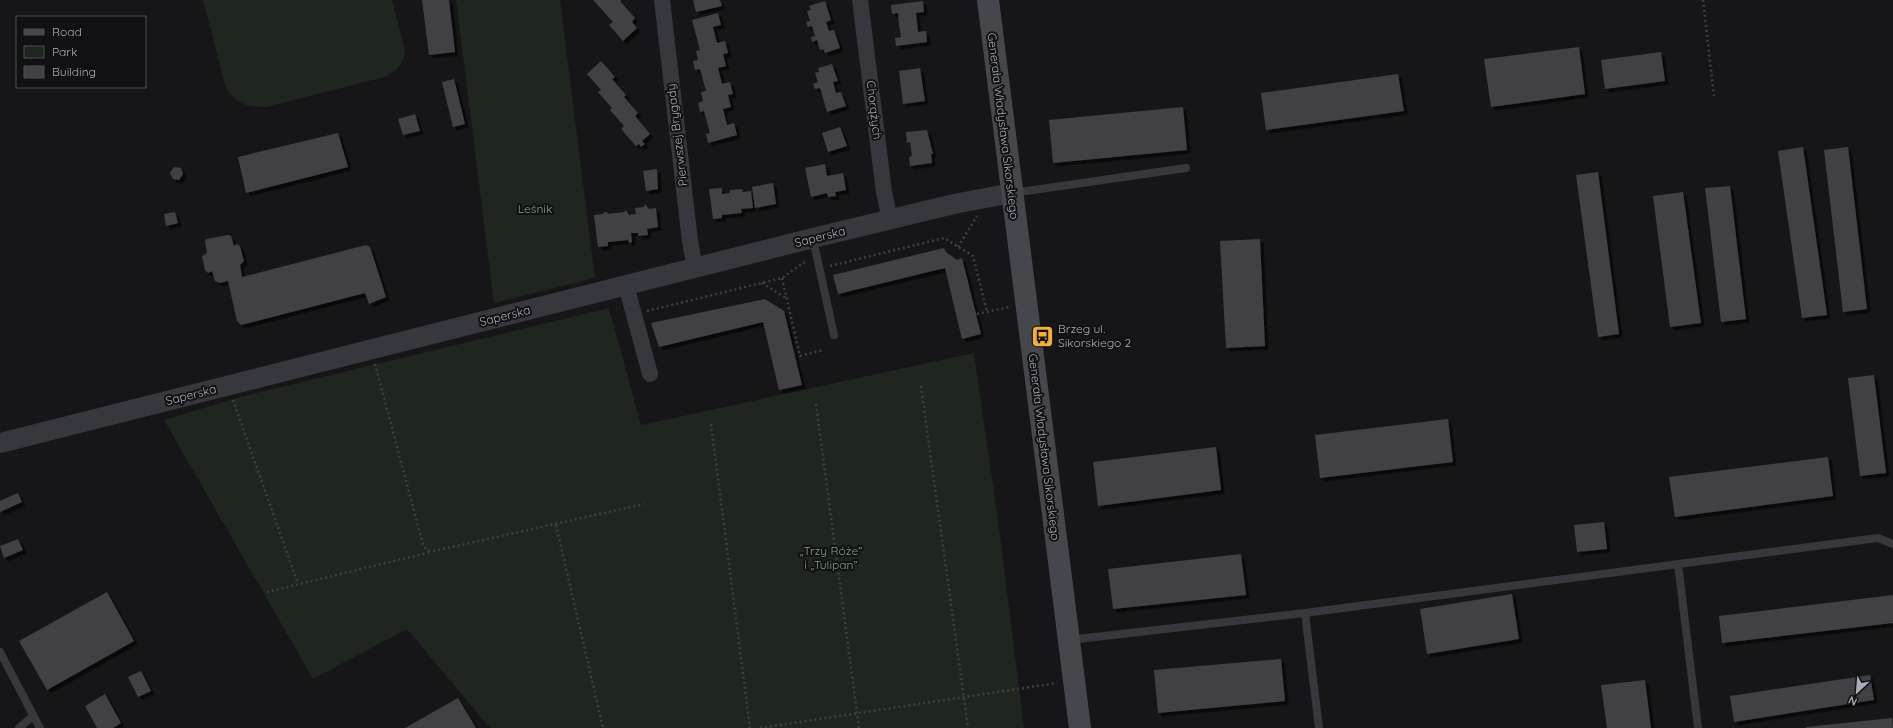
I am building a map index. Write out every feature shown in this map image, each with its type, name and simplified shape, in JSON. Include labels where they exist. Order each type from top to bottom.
[{"type":"main road","name":"Generała Władysława Sikorskiego","points":[[988,0],[1080,728]]},
{"type":"street","name":"Pierwszej Brygady","points":[[662,0],[690,241],[695,269]]},
{"type":"street","name":"Chorążych","points":[[860,0],[884,192],[890,220]]},
{"type":"street","name":"Saperska","points":[[0,443],[626,285],[695,269],[813,238],[954,204],[1012,193]]},
{"type":"street","points":[[626,285],[650,374]]},
{"type":"lane","points":[[1012,193],[1186,168]]},
{"type":"lane","points":[[813,238],[834,335]]},
{"type":"lane","points":[[1068,640],[1305,613],[1878,538],[1893,544]]},
{"type":"lane","points":[[1678,564],[1698,728]]},
{"type":"lane","points":[[1305,613],[1319,728]]},
{"type":"lane","points":[[0,652],[40,728]]},
{"type":"lane","points":[[19,728],[33,716]]},
{"type":"path","points":[[1702,0],[1714,96]]},
{"type":"path","points":[[958,247],[977,215]]},
{"type":"path","points":[[634,314],[782,278],[803,263],[819,264],[944,238],[974,256],[987,312]]},
{"type":"path","points":[[782,278],[800,356],[824,350]]},
{"type":"path","points":[[762,283],[787,298]]},
{"type":"path","points":[[977,314],[1011,307],[1010,299]]},
{"type":"path","points":[[371,350],[423,545],[427,550],[434,551]]},
{"type":"path","points":[[228,386],[298,584]]},
{"type":"path","points":[[921,386],[968,728]]},
{"type":"path","points":[[816,404],[859,728]]},
{"type":"path","points":[[711,424],[750,728]]},
{"type":"path","points":[[267,592],[434,551],[556,525],[644,504]]},
{"type":"path","points":[[556,525],[602,728]]},
{"type":"path","points":[[760,728],[1074,681]]},
{"type":"green space","points":[[203,0],[392,0],[405,50],[403,61],[396,70],[388,76],[267,107],[248,106],[235,99],[226,89]]},
{"type":"green space","name":"Leśnik","points":[[456,0],[560,0],[595,278],[494,303]]},
{"type":"green space","name":"„Trzy Róże” i „Tulipan”","points":[[609,308],[641,425],[974,353],[998,520],[1024,728],[490,728],[407,629],[313,679],[164,420],[240,397]]},
{"type":"building","points":[[422,0],[449,0],[455,52],[429,55]]},
{"type":"building","points":[[593,0],[622,0],[620,1],[635,18],[632,22],[637,28],[623,41],[609,25],[613,22]]},
{"type":"building","points":[[693,0],[720,0],[722,6],[696,12]]},
{"type":"building","points":[[825,1],[831,20],[826,22],[829,31],[834,30],[840,48],[825,53],[823,49],[820,50],[817,40],[812,42],[811,37],[815,36],[812,26],[808,27],[806,22],[810,21],[807,11],[811,10],[809,6]]},
{"type":"building","points":[[923,1],[924,12],[916,13],[918,32],[926,31],[927,42],[896,46],[895,38],[901,37],[898,13],[892,14],[891,5]]},
{"type":"building","points":[[718,13],[721,25],[713,27],[717,43],[725,41],[728,53],[723,54],[726,66],[718,68],[722,84],[730,82],[733,94],[728,95],[731,107],[723,109],[727,125],[734,123],[737,135],[708,143],[706,134],[710,133],[704,111],[700,112],[698,103],[703,101],[701,92],[706,91],[700,69],[695,70],[693,61],[698,60],[696,51],[700,50],[692,20]]},
{"type":"building","points":[[1579,47],[1585,94],[1491,107],[1484,59]]},
{"type":"building","points":[[1661,52],[1665,81],[1605,89],[1601,60]]},
{"type":"building","points":[[601,61],[615,77],[612,79],[626,95],[624,97],[638,113],[635,116],[650,134],[642,141],[645,144],[641,147],[639,144],[636,146],[621,129],[624,126],[610,110],[612,108],[598,92],[601,90],[587,74]]},
{"type":"building","points":[[832,64],[838,81],[833,82],[836,93],[841,92],[846,106],[827,112],[820,88],[815,89],[813,84],[818,82],[815,73],[819,72],[818,68]]},
{"type":"building","points":[[920,68],[925,101],[903,104],[899,71]]},
{"type":"building","points":[[1398,74],[1404,111],[1266,130],[1261,93]]},
{"type":"building","points":[[454,79],[465,124],[453,127],[442,82]]},
{"type":"building","points":[[1183,107],[1187,150],[1053,163],[1049,120]]},
{"type":"building","points":[[415,114],[420,131],[403,135],[398,119]]},
{"type":"building","points":[[840,127],[847,146],[828,152],[822,133]]},
{"type":"building","points":[[927,130],[933,154],[931,154],[932,163],[910,166],[909,157],[912,156],[910,142],[907,143],[906,132]]},
{"type":"building","points":[[338,133],[348,167],[246,193],[238,157]]},
{"type":"building","points":[[1803,147],[1827,315],[1802,318],[1778,151]]},
{"type":"building","points":[[1848,147],[1867,309],[1843,312],[1824,150]]},
{"type":"building","points":[[825,164],[827,176],[843,173],[846,190],[835,192],[836,196],[828,197],[827,193],[811,197],[805,168]]},
{"type":"building","points":[[174,167],[181,168],[183,174],[179,180],[173,179],[170,173]]},
{"type":"building","points":[[657,169],[658,189],[646,191],[643,171]]},
{"type":"building","points":[[1598,172],[1619,334],[1598,337],[1576,175]]},
{"type":"building","points":[[773,183],[776,204],[755,208],[752,187]]},
{"type":"building","points":[[1730,186],[1746,319],[1721,322],[1705,188]]},
{"type":"building","points":[[722,188],[722,194],[730,193],[730,190],[742,189],[743,192],[751,191],[753,208],[741,209],[742,213],[722,215],[722,218],[713,219],[709,189]]},
{"type":"building","points":[[1683,192],[1701,323],[1670,327],[1653,196]]},
{"type":"building","points":[[645,204],[649,209],[656,208],[658,227],[647,229],[648,235],[638,236],[638,233],[631,233],[632,242],[629,243],[628,240],[608,242],[608,246],[598,247],[594,215],[603,214],[604,212],[607,212],[608,214],[624,212],[626,210],[629,215],[636,214],[635,208],[644,207]]},
{"type":"building","points":[[175,212],[178,223],[166,226],[164,214]]},
{"type":"building","points":[[228,235],[231,236],[234,246],[237,244],[240,246],[244,261],[240,265],[242,277],[366,245],[370,247],[386,297],[369,304],[365,293],[241,325],[237,321],[228,281],[220,283],[215,281],[212,271],[208,273],[205,270],[202,256],[207,253],[205,242],[206,239]]},
{"type":"building","points":[[1260,239],[1265,346],[1226,348],[1220,241]]},
{"type":"building","points":[[944,248],[946,252],[957,260],[962,258],[981,334],[962,339],[945,268],[838,294],[833,275]]},
{"type":"building","points":[[765,299],[784,311],[802,385],[779,390],[763,322],[659,347],[651,323]]},
{"type":"building","points":[[1874,375],[1886,473],[1860,476],[1848,378]]},
{"type":"building","points":[[1448,419],[1453,462],[1320,478],[1315,435]]},
{"type":"building","points":[[1216,447],[1221,490],[1098,506],[1093,462]]},
{"type":"building","points":[[1828,457],[1833,496],[1675,517],[1669,477]]},
{"type":"building","points":[[18,493],[22,502],[0,512],[0,501]]},
{"type":"building","points":[[1604,522],[1607,549],[1577,552],[1574,525]]},
{"type":"building","points":[[18,539],[23,550],[4,558],[0,546]]},
{"type":"building","points":[[1241,554],[1246,595],[1113,609],[1108,569]]},
{"type":"building","points":[[107,592],[134,641],[47,690],[19,641]]},
{"type":"building","points":[[1512,594],[1519,639],[1427,654],[1420,609]]},
{"type":"building","points":[[1893,595],[1893,623],[1722,643],[1719,616]]},
{"type":"building","points":[[1281,659],[1285,701],[1158,713],[1154,670]]},
{"type":"building","points":[[141,671],[151,691],[138,697],[128,677]]},
{"type":"building","points":[[1870,675],[1874,700],[1734,722],[1730,696]]},
{"type":"building","points":[[1645,680],[1651,728],[1607,728],[1601,685]]},
{"type":"building","points":[[105,694],[121,723],[113,728],[97,728],[85,706]]},
{"type":"building","points":[[458,698],[476,728],[405,728]]},
{"type":"building","points":[[1892,718],[1893,728],[1806,728],[1806,727]]},
{"type":"place","name":"Brzeg ul. Sikorskiego 2","points":[[1042,336]]}]
